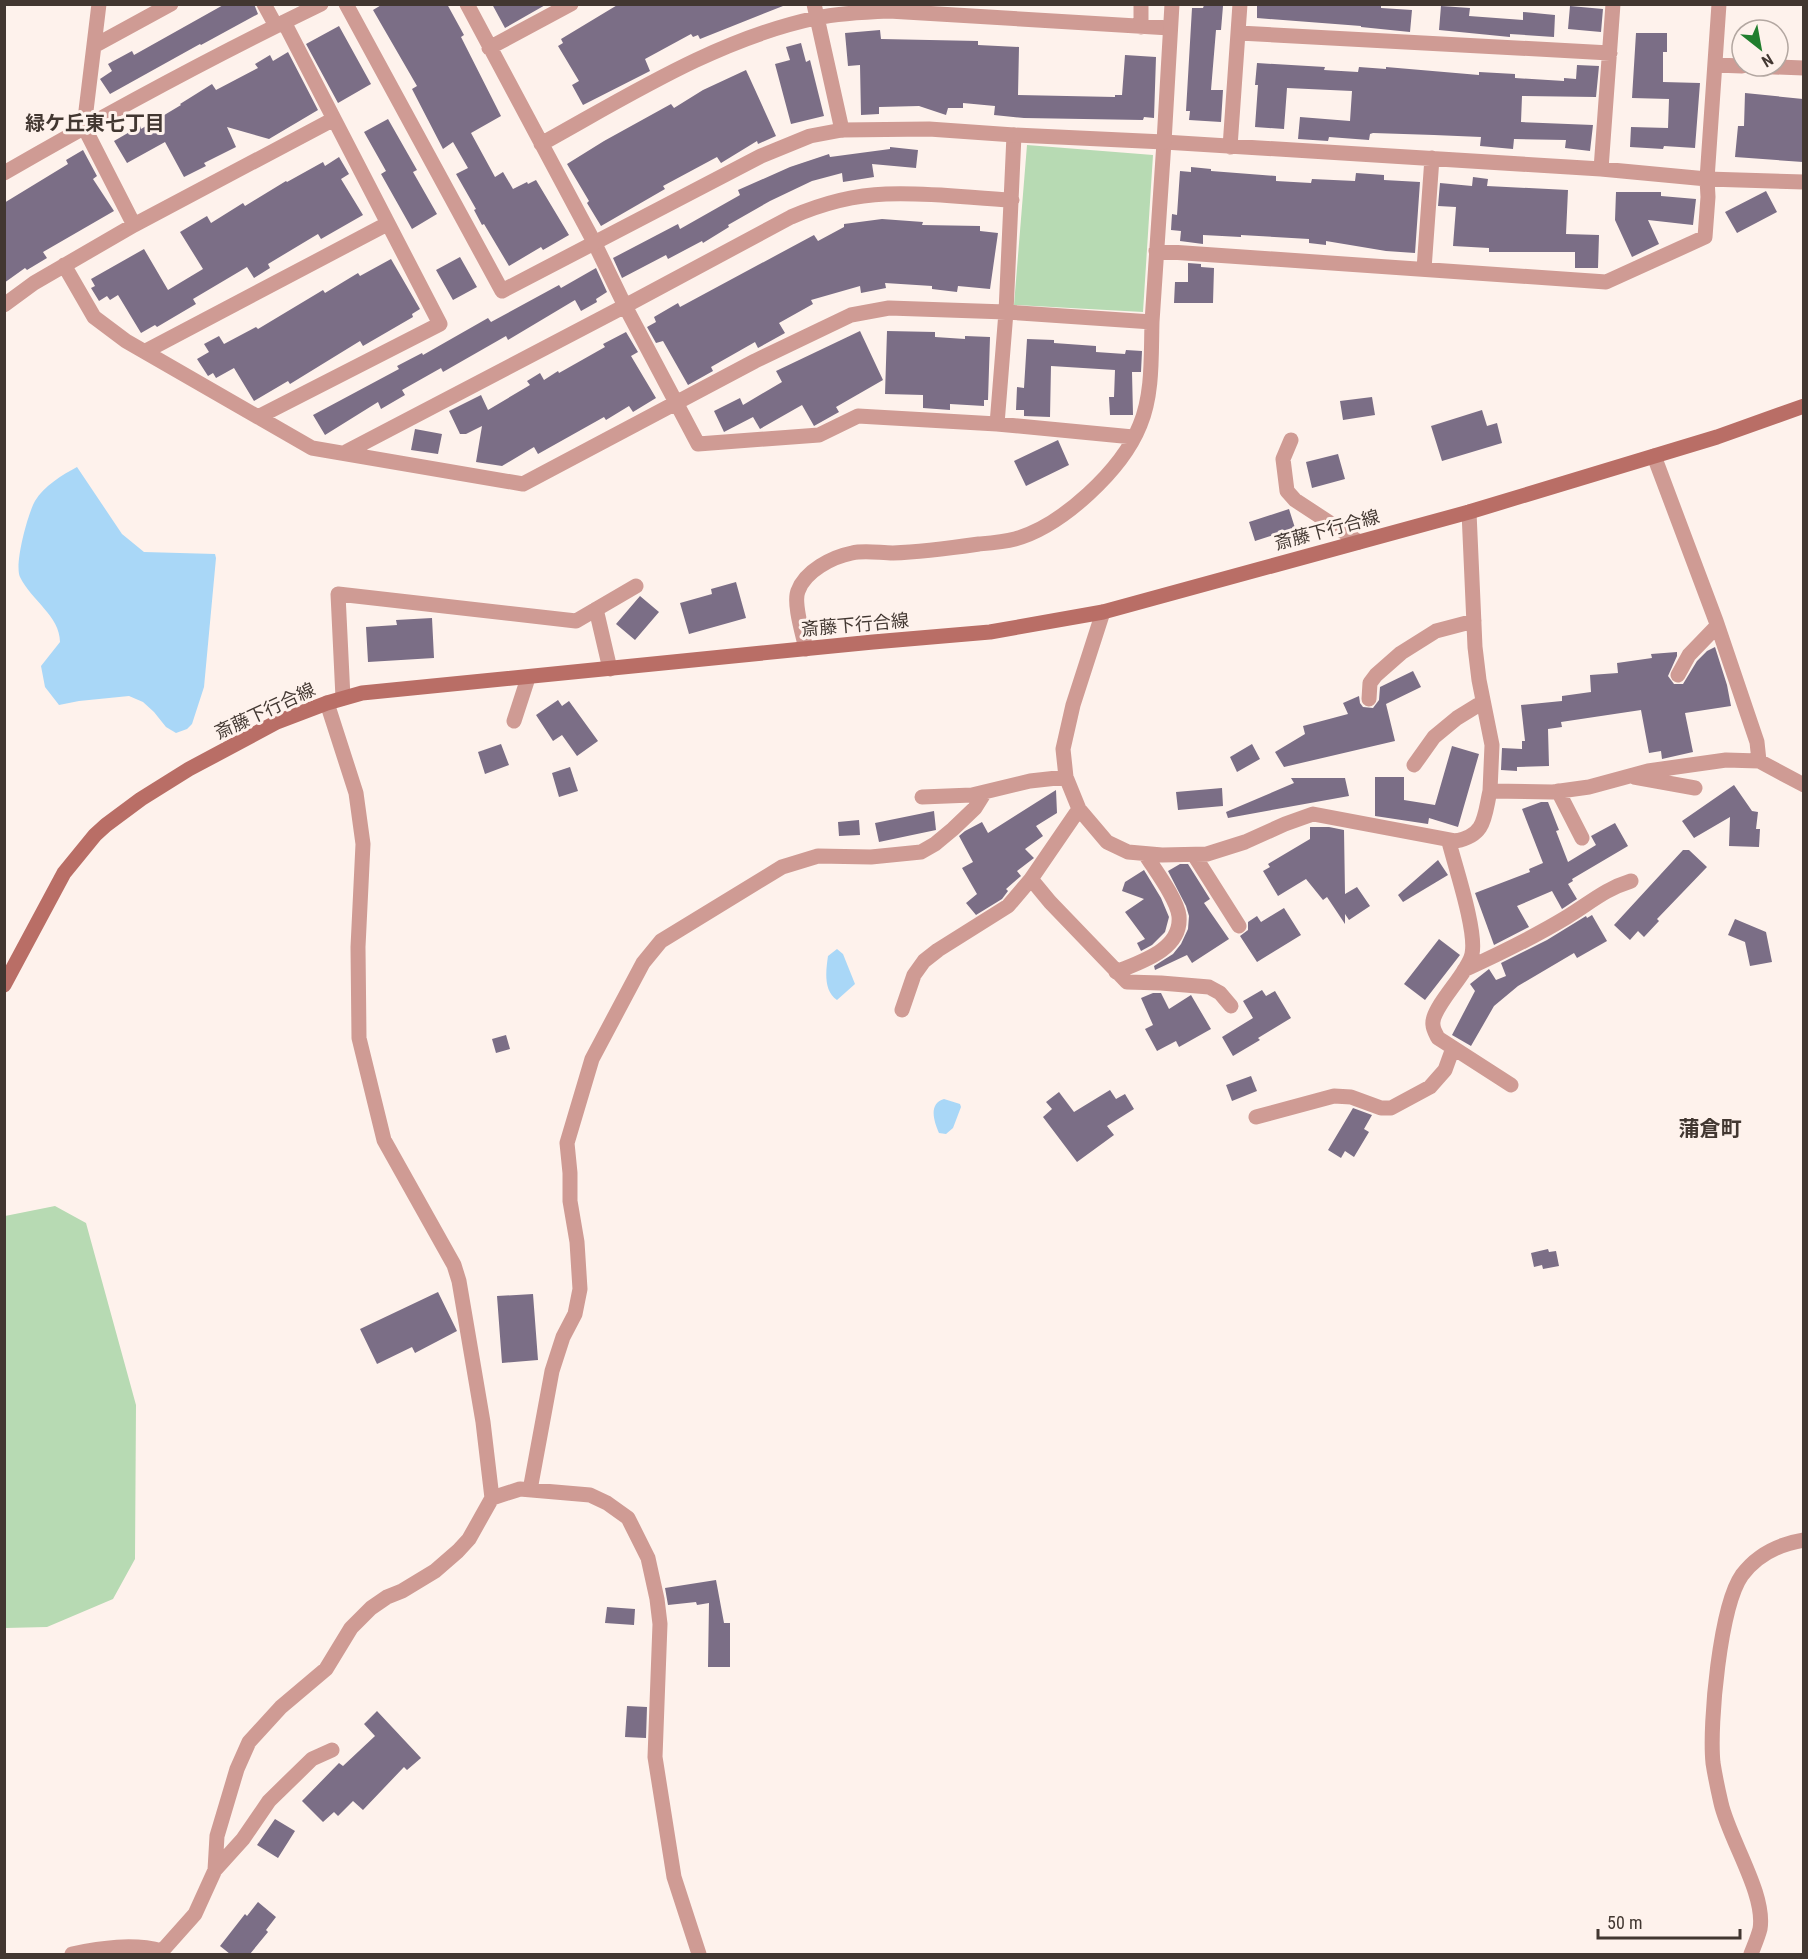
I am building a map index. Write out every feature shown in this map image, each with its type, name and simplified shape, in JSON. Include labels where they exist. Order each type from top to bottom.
[{"type":"main road","name":"斎藤下行合線","points":[[4,985],[64,873],[95,835],[141,799],[189,769],[277,722],[327,703],[362,693],[990,632],[1103,612],[1469,512],[1717,437],[1803,406]]},
{"type":"street","points":[[99,4],[84,127],[134,225]]},
{"type":"street","points":[[94,46],[171,4]]},
{"type":"street","points":[[258,417],[440,324],[334,119],[280,24],[264,4]]},
{"type":"street","points":[[4,173],[84,127],[321,4]]},
{"type":"street","points":[[346,4],[502,291],[761,156],[810,136],[842,130],[929,129],[1432,158],[1601,169],[1707,179],[1803,182]]},
{"type":"street","points":[[467,4],[594,242],[698,444],[819,435],[858,416],[997,424],[1133,437]]},
{"type":"street","points":[[489,48],[571,4]]},
{"type":"street","points":[[1141,4],[1141,27]]},
{"type":"street","points":[[806,649],[797,604],[797,591],[808,576],[821,565],[852,553],[894,553],[1014,540],[1040,530],[1090,492],[1116,464],[1140,426],[1146,405],[1152,355],[1156,251],[1172,4]]},
{"type":"street","points":[[1230,147],[1240,4]]},
{"type":"street","points":[[1601,169],[1613,4]]},
{"type":"street","points":[[1156,251],[1606,282],[1705,237],[1719,4]]},
{"type":"street","points":[[815,11],[842,130]]},
{"type":"street","points":[[541,144],[701,58],[815,11],[889,12],[1170,28]]},
{"type":"street","points":[[1239,33],[1610,53]]},
{"type":"street","points":[[1715,65],[1730,66]]},
{"type":"street","points":[[4,305],[64,265],[134,225],[334,119]]},
{"type":"street","points":[[997,424],[1006,312],[1014,135]]},
{"type":"street","points":[[1424,269],[1432,158]]},
{"type":"street","points":[[346,452],[791,217],[840,200],[886,194],[1012,200]]},
{"type":"street","points":[[146,351],[387,224]]},
{"type":"street","points":[[64,265],[94,317],[126,341],[312,448],[523,484],[676,402],[851,315],[889,308],[1006,312],[1152,322]]},
{"type":"street","points":[[1291,440],[1283,459],[1287,491],[1295,500],[1359,542]]},
{"type":"street","points":[[1654,456],[1718,626],[1757,742],[1759,761]]},
{"type":"street","points":[[1103,612],[1073,705],[1063,750],[1066,777],[1079,809],[1107,842],[1128,852],[1206,854],[1245,842],[1313,814],[1449,842],[1467,839],[1477,833],[1482,825],[1490,791],[1492,745],[1477,658],[1469,512]]},
{"type":"street","points":[[343,698],[338,594],[576,621],[636,586]]},
{"type":"street","points":[[596,609],[610,669]]},
{"type":"street","points":[[1369,699],[1370,683],[1401,653],[1436,631],[1474,621]]},
{"type":"street","points":[[1678,675],[1689,655],[1718,626]]},
{"type":"street","points":[[514,721],[528,678]]},
{"type":"street","points":[[1414,765],[1434,737],[1457,718],[1483,702]]},
{"type":"street","points":[[216,1870],[217,1836],[237,1769],[249,1742],[281,1707],[326,1669],[351,1628],[371,1608],[435,1571],[458,1551],[469,1539],[492,1497],[483,1422],[459,1281],[454,1265],[384,1140],[359,1038],[358,947],[363,844],[356,793],[327,703]]},
{"type":"street","points":[[1490,791],[1558,791],[1589,788],[1648,771],[1726,760],[1759,761],[1803,785]]},
{"type":"street","points":[[922,797],[972,795],[1030,781],[1066,777]]},
{"type":"street","points":[[1628,777],[1695,788]]},
{"type":"street","points":[[1558,791],[1582,838]]},
{"type":"street","points":[[530,1490],[552,1371],[563,1337],[575,1314],[580,1289],[577,1242],[570,1201],[567,1143],[592,1059],[643,963],[661,941],[782,867],[818,856],[871,857],[921,852],[953,829],[975,808],[985,792]]},
{"type":"street","points":[[902,1010],[914,975],[924,961],[1008,906],[1031,879],[1079,809]]},
{"type":"street","points":[[1449,842],[1467,908],[1473,953],[1437,1009],[1432,1021],[1433,1027],[1438,1038],[1511,1085]]},
{"type":"street","points":[[1116,972],[1148,959],[1169,944],[1178,929],[1179,915],[1173,901],[1145,854]]},
{"type":"street","points":[[1194,855],[1239,926]]},
{"type":"street","points":[[1031,879],[1127,982],[1161,982],[1209,987],[1220,993],[1231,1006]]},
{"type":"street","points":[[1464,970],[1557,923],[1611,887],[1631,881]]},
{"type":"street","points":[[1256,1117],[1334,1096],[1351,1097],[1381,1108],[1391,1108],[1430,1087],[1445,1070],[1453,1048]]},
{"type":"street","points":[[492,1497],[520,1489],[590,1495],[607,1503],[628,1518],[648,1558],[660,1624],[655,1757],[674,1876],[699,1954]]},
{"type":"street","points":[[1751,1954],[1761,1927],[1759,1904],[1722,1806],[1713,1762],[1713,1715],[1718,1669],[1728,1607],[1736,1585],[1743,1574],[1762,1555],[1777,1547],[1803,1540]]},
{"type":"street","points":[[72,1954],[128,1947],[148,1947],[163,1953],[195,1914],[216,1870],[243,1839],[268,1801],[312,1759],[332,1750]]},
{"type":"green space","points":[[1027,145],[1153,155],[1143,312],[1014,305]]},
{"type":"green space","points":[[55,1206],[86,1223],[136,1405],[135,1559],[113,1599],[47,1627],[5,1628],[5,1216]]},
{"type":"water","points":[[77,467],[122,534],[144,552],[215,554],[204,687],[192,724],[187,729],[176,733],[166,727],[143,702],[129,696],[59,705],[45,687],[41,666],[60,642],[59,633],[50,616],[20,577],[20,551],[35,501],[59,477]]},
{"type":"water","points":[[837,949],[843,954],[855,984],[837,1000],[829,991],[826,974],[828,956]]},
{"type":"water","points":[[944,1099],[960,1104],[961,1107],[953,1128],[946,1134],[939,1133],[934,1113],[936,1105]]},
{"type":"building","points":[[225,4],[254,4],[258,14],[110,94],[100,79],[112,71],[108,64],[132,51],[134,55]]},
{"type":"building","points":[[383,4],[447,4],[464,35],[461,37],[501,116],[471,133],[495,177],[503,172],[513,189],[536,180],[569,235],[543,250],[541,247],[509,266],[484,224],[482,225],[474,210],[476,209],[456,174],[468,168],[453,142],[443,149],[412,89],[417,86],[373,10]]},
{"type":"building","points":[[492,4],[547,4],[505,28]]},
{"type":"building","points":[[619,4],[783,4],[783,6],[700,39],[698,35],[693,37],[691,34],[645,59],[650,71],[583,105],[572,85],[579,81],[558,46],[563,43],[561,39]]},
{"type":"building","points":[[1257,4],[1381,4],[1381,8],[1412,10],[1410,32],[1257,18]]},
{"type":"building","points":[[1204,5],[1223,6],[1221,30],[1216,30],[1211,90],[1223,90],[1221,122],[1189,120],[1190,111],[1186,111],[1192,8],[1203,8]]},
{"type":"building","points":[[1441,6],[1470,8],[1469,16],[1523,20],[1523,12],[1555,15],[1554,37],[1510,34],[1510,37],[1439,30]]},
{"type":"building","points":[[1570,6],[1603,9],[1601,32],[1568,29]]},
{"type":"building","points":[[339,26],[371,84],[338,103],[306,44]]},
{"type":"building","points":[[880,30],[881,39],[978,41],[978,45],[1019,47],[1018,95],[1115,97],[1115,95],[1122,95],[1125,55],[1156,57],[1154,118],[1144,117],[1143,120],[1024,118],[994,115],[995,106],[963,103],[963,108],[948,108],[946,115],[919,106],[879,107],[879,114],[861,115],[860,65],[848,66],[845,33]]},
{"type":"building","points":[[1636,33],[1667,33],[1667,52],[1663,52],[1663,82],[1700,83],[1695,148],[1630,147],[1631,127],[1668,128],[1669,99],[1632,98]]},
{"type":"building","points":[[801,43],[806,62],[810,60],[824,116],[791,124],[775,64],[790,60],[786,47]]},
{"type":"building","points":[[288,52],[318,110],[269,139],[227,127],[236,147],[204,163],[206,166],[184,177],[165,142],[127,163],[114,141],[140,126],[141,129],[212,84],[216,90],[258,68],[255,64],[270,55],[273,61]]},
{"type":"building","points":[[1257,63],[1325,67],[1324,70],[1358,72],[1359,67],[1386,69],[1386,67],[1479,75],[1479,72],[1515,74],[1515,78],[1564,81],[1564,78],[1576,79],[1577,65],[1599,66],[1596,97],[1522,96],[1521,122],[1593,125],[1590,151],[1565,148],[1566,140],[1514,139],[1513,149],[1480,146],[1481,137],[1373,133],[1370,134],[1369,140],[1329,137],[1328,141],[1298,139],[1300,117],[1350,121],[1352,91],[1287,88],[1284,129],[1255,127]]},
{"type":"building","points":[[746,70],[776,136],[758,144],[757,141],[721,163],[717,157],[663,186],[665,189],[601,226],[567,164],[671,104],[674,108],[703,90]]},
{"type":"building","points":[[1745,93],[1803,99],[1803,162],[1735,157],[1738,126],[1744,126]]},
{"type":"building","points":[[388,119],[417,170],[413,172],[437,214],[412,229],[381,174],[386,171],[364,132]]},
{"type":"building","points":[[890,147],[918,150],[916,168],[872,164],[874,177],[843,182],[842,173],[812,181],[770,201],[728,225],[729,227],[703,243],[702,241],[668,259],[666,255],[622,278],[613,258],[678,224],[680,229],[740,195],[738,190],[790,167],[829,154],[830,157],[890,149]]},
{"type":"building","points":[[83,150],[97,176],[93,179],[114,211],[43,252],[47,258],[27,270],[25,268],[4,283],[4,203],[68,164],[66,160]]},
{"type":"building","points":[[339,157],[349,174],[341,179],[363,215],[321,239],[318,234],[268,264],[270,268],[254,278],[247,267],[193,299],[196,304],[157,327],[155,325],[141,333],[118,295],[110,300],[107,296],[99,301],[91,288],[95,286],[91,279],[144,249],[168,290],[203,269],[180,232],[207,216],[211,223],[243,203],[245,206],[286,181],[323,162],[325,166]]},
{"type":"building","points":[[1191,167],[1211,169],[1211,171],[1276,176],[1276,181],[1311,183],[1312,179],[1355,181],[1356,173],[1384,175],[1384,180],[1420,182],[1415,253],[1386,251],[1326,241],[1326,245],[1309,243],[1309,239],[1241,235],[1241,237],[1203,235],[1203,244],[1180,241],[1181,231],[1171,230],[1172,214],[1177,215],[1180,171],[1191,172]]},
{"type":"building","points":[[1473,177],[1488,179],[1487,186],[1568,190],[1566,234],[1599,235],[1598,268],[1575,268],[1575,252],[1489,252],[1489,248],[1453,246],[1456,207],[1438,206],[1440,183],[1472,186]]},
{"type":"building","points":[[1766,191],[1777,212],[1737,233],[1725,212]]},
{"type":"building","points":[[1616,192],[1661,192],[1661,196],[1696,199],[1693,225],[1648,220],[1659,244],[1632,257],[1615,220]]},
{"type":"building","points":[[882,219],[923,222],[922,225],[980,226],[980,231],[998,233],[990,289],[958,286],[957,292],[932,289],[932,286],[885,283],[886,288],[861,293],[860,286],[811,300],[813,304],[779,323],[785,333],[758,348],[755,342],[711,367],[713,371],[688,385],[663,341],[656,343],[647,327],[656,322],[654,317],[678,303],[680,307],[814,235],[818,241],[844,227],[844,224]]},
{"type":"building","points":[[460,257],[477,287],[453,300],[436,270]]},
{"type":"building","points":[[391,259],[420,309],[412,314],[413,317],[363,346],[360,341],[290,384],[288,381],[254,401],[234,368],[216,378],[213,373],[208,376],[197,359],[209,352],[204,344],[219,336],[224,344],[256,327],[258,329],[323,290],[325,293],[358,273],[360,276]]},
{"type":"building","points":[[1188,263],[1214,268],[1213,303],[1174,303],[1175,282],[1188,282]]},
{"type":"building","points":[[596,268],[607,292],[596,299],[597,302],[581,311],[575,300],[508,340],[506,336],[443,372],[441,368],[402,390],[405,395],[381,409],[378,402],[325,435],[313,415],[399,369],[397,366],[422,353],[423,355],[488,318],[491,322],[559,285],[561,288]]},
{"type":"building","points":[[860,331],[883,380],[836,407],[839,412],[814,426],[802,405],[760,429],[753,417],[724,432],[714,411],[740,398],[743,405],[782,382],[776,371]]},
{"type":"building","points":[[887,331],[935,332],[935,337],[965,339],[965,336],[990,337],[988,400],[984,400],[984,406],[950,404],[950,410],[923,408],[923,395],[885,394]]},
{"type":"building","points":[[626,332],[638,352],[631,356],[656,398],[633,412],[629,406],[606,420],[604,417],[538,454],[534,447],[502,466],[476,462],[482,426],[466,434],[460,434],[449,411],[481,395],[488,410],[530,385],[527,381],[540,373],[544,380],[558,371],[559,373],[605,347],[603,344]]},
{"type":"building","points":[[1027,339],[1096,346],[1096,352],[1125,354],[1126,350],[1142,351],[1141,372],[1132,372],[1133,415],[1110,415],[1109,397],[1114,397],[1115,370],[1051,366],[1050,417],[1024,416],[1024,410],[1016,410],[1017,387],[1024,388]]},
{"type":"building","points":[[1372,397],[1375,415],[1343,420],[1340,401]]},
{"type":"building","points":[[1482,410],[1487,426],[1497,423],[1502,443],[1442,461],[1431,426]]},
{"type":"building","points":[[415,429],[442,434],[438,454],[411,450]]},
{"type":"building","points":[[1058,440],[1069,465],[1026,486],[1014,461]]},
{"type":"building","points":[[1338,454],[1345,479],[1312,488],[1306,462]]},
{"type":"building","points":[[1289,509],[1295,528],[1255,541],[1249,522]]},
{"type":"building","points":[[736,582],[746,618],[689,634],[680,603],[712,594],[711,589]]},
{"type":"building","points":[[640,596],[659,612],[635,640],[616,624]]},
{"type":"building","points":[[432,618],[434,658],[368,662],[366,627],[397,625],[396,620]]},
{"type":"building","points":[[1715,647],[1731,706],[1685,713],[1693,752],[1662,759],[1661,751],[1649,753],[1641,710],[1561,722],[1562,727],[1548,729],[1549,766],[1517,767],[1517,771],[1501,770],[1502,748],[1522,749],[1522,741],[1525,741],[1521,705],[1562,701],[1562,696],[1591,692],[1590,675],[1618,673],[1617,663],[1652,658],[1651,654],[1677,652],[1668,676],[1674,684],[1683,684],[1697,661]]},
{"type":"building","points":[[1413,671],[1421,687],[1386,704],[1395,741],[1284,767],[1275,752],[1305,734],[1303,726],[1348,714],[1343,703],[1359,696],[1363,707],[1373,708],[1379,700],[1380,687]]},
{"type":"building","points":[[558,700],[562,706],[569,701],[598,741],[577,756],[562,735],[553,741],[536,715]]},
{"type":"building","points":[[501,744],[509,765],[485,774],[478,752]]},
{"type":"building","points":[[1252,744],[1260,759],[1237,772],[1230,757]]},
{"type":"building","points":[[1452,746],[1479,754],[1458,827],[1429,818],[1428,824],[1375,816],[1375,777],[1404,777],[1404,800],[1435,805]]},
{"type":"building","points":[[570,767],[578,791],[559,797],[552,773]]},
{"type":"building","points":[[1291,778],[1345,778],[1349,796],[1228,818],[1226,812],[1294,783]]},
{"type":"building","points":[[1734,785],[1752,811],[1758,812],[1756,829],[1760,829],[1759,847],[1729,846],[1730,817],[1694,838],[1682,821]]},
{"type":"building","points":[[1222,788],[1223,806],[1178,810],[1176,792]]},
{"type":"building","points":[[1056,790],[1057,813],[1036,826],[1043,836],[1025,849],[1034,858],[1017,871],[1021,876],[1006,889],[1008,891],[1002,899],[976,915],[966,903],[977,894],[962,868],[973,862],[959,836],[982,822],[988,833]]},
{"type":"building","points":[[1541,802],[1548,802],[1568,862],[1596,845],[1591,836],[1615,823],[1628,846],[1572,879],[1573,881],[1568,884],[1577,899],[1562,909],[1552,891],[1517,906],[1529,927],[1494,945],[1475,893],[1530,872],[1529,869],[1543,863],[1522,809]]},
{"type":"building","points":[[934,811],[936,830],[879,842],[875,823]]},
{"type":"building","points":[[859,820],[860,835],[839,836],[838,822]]},
{"type":"building","points":[[1310,827],[1344,830],[1345,894],[1357,887],[1370,906],[1349,920],[1345,914],[1345,924],[1327,897],[1323,900],[1306,879],[1278,896],[1263,871],[1270,867],[1268,864],[1310,839]]},
{"type":"building","points":[[1683,850],[1689,850],[1707,867],[1657,919],[1659,921],[1644,937],[1638,931],[1630,940],[1614,925]]},
{"type":"building","points":[[1438,860],[1448,875],[1403,902],[1398,895]]},
{"type":"building","points":[[1180,864],[1188,864],[1210,899],[1204,903],[1229,939],[1192,963],[1187,955],[1155,970],[1154,966],[1173,954],[1188,929],[1189,916],[1186,906],[1168,871]]},
{"type":"building","points":[[1144,870],[1161,898],[1169,917],[1165,932],[1152,945],[1141,951],[1137,943],[1145,939],[1125,912],[1144,899],[1122,891],[1125,882]]},
{"type":"building","points":[[1284,908],[1301,935],[1257,962],[1240,936],[1248,930],[1248,922],[1257,916],[1261,922]]},
{"type":"building","points":[[1592,915],[1607,941],[1577,958],[1574,953],[1518,986],[1494,1006],[1471,1046],[1452,1035],[1475,991],[1470,984],[1489,969],[1496,980],[1506,976],[1501,963],[1547,940],[1586,916],[1587,918]]},
{"type":"building","points":[[1735,919],[1766,932],[1772,962],[1750,966],[1745,942],[1728,935]]},
{"type":"building","points":[[1439,939],[1460,955],[1425,1000],[1404,984]]},
{"type":"building","points":[[1262,990],[1266,996],[1275,991],[1291,1018],[1233,1056],[1222,1037],[1253,1018],[1243,1001]]},
{"type":"building","points":[[1153,993],[1161,993],[1169,1009],[1191,995],[1211,1029],[1179,1047],[1176,1041],[1157,1051],[1145,1029],[1153,1025],[1141,998]]},
{"type":"building","points":[[506,1035],[510,1049],[496,1053],[492,1039]]},
{"type":"building","points":[[1251,1076],[1257,1091],[1232,1101],[1226,1085]]},
{"type":"building","points":[[1110,1090],[1116,1099],[1125,1094],[1134,1109],[1107,1126],[1114,1135],[1077,1162],[1043,1117],[1052,1109],[1046,1102],[1059,1092],[1074,1112]]},
{"type":"building","points":[[1353,1108],[1372,1115],[1364,1129],[1369,1132],[1354,1157],[1345,1151],[1341,1158],[1328,1150]]},
{"type":"building","points":[[1548,1249],[1549,1252],[1556,1251],[1559,1266],[1543,1269],[1542,1265],[1534,1267],[1531,1253]]},
{"type":"building","points":[[438,1292],[457,1331],[415,1353],[412,1347],[377,1364],[360,1329]]},
{"type":"building","points":[[533,1294],[538,1360],[502,1363],[497,1296]]},
{"type":"building","points":[[716,1580],[724,1623],[730,1623],[730,1667],[708,1667],[709,1603],[668,1605],[665,1588]]},
{"type":"building","points":[[607,1607],[635,1609],[634,1625],[605,1623]]},
{"type":"building","points":[[627,1706],[647,1707],[646,1738],[625,1737]]},
{"type":"building","points":[[377,1711],[421,1758],[407,1770],[404,1767],[363,1810],[353,1801],[338,1816],[334,1812],[323,1822],[302,1801],[339,1763],[343,1766],[375,1736],[364,1724]]},
{"type":"building","points":[[275,1819],[295,1831],[278,1858],[257,1845]]},
{"type":"building","points":[[258,1902],[276,1917],[266,1930],[268,1932],[250,1954],[230,1954],[220,1946],[245,1914],[247,1916]]},
{"type":"district","name":"緑ケ丘東七丁目","points":[[95,123]]},
{"type":"district","name":"蒲倉町","points":[[1710,1129]]}]
